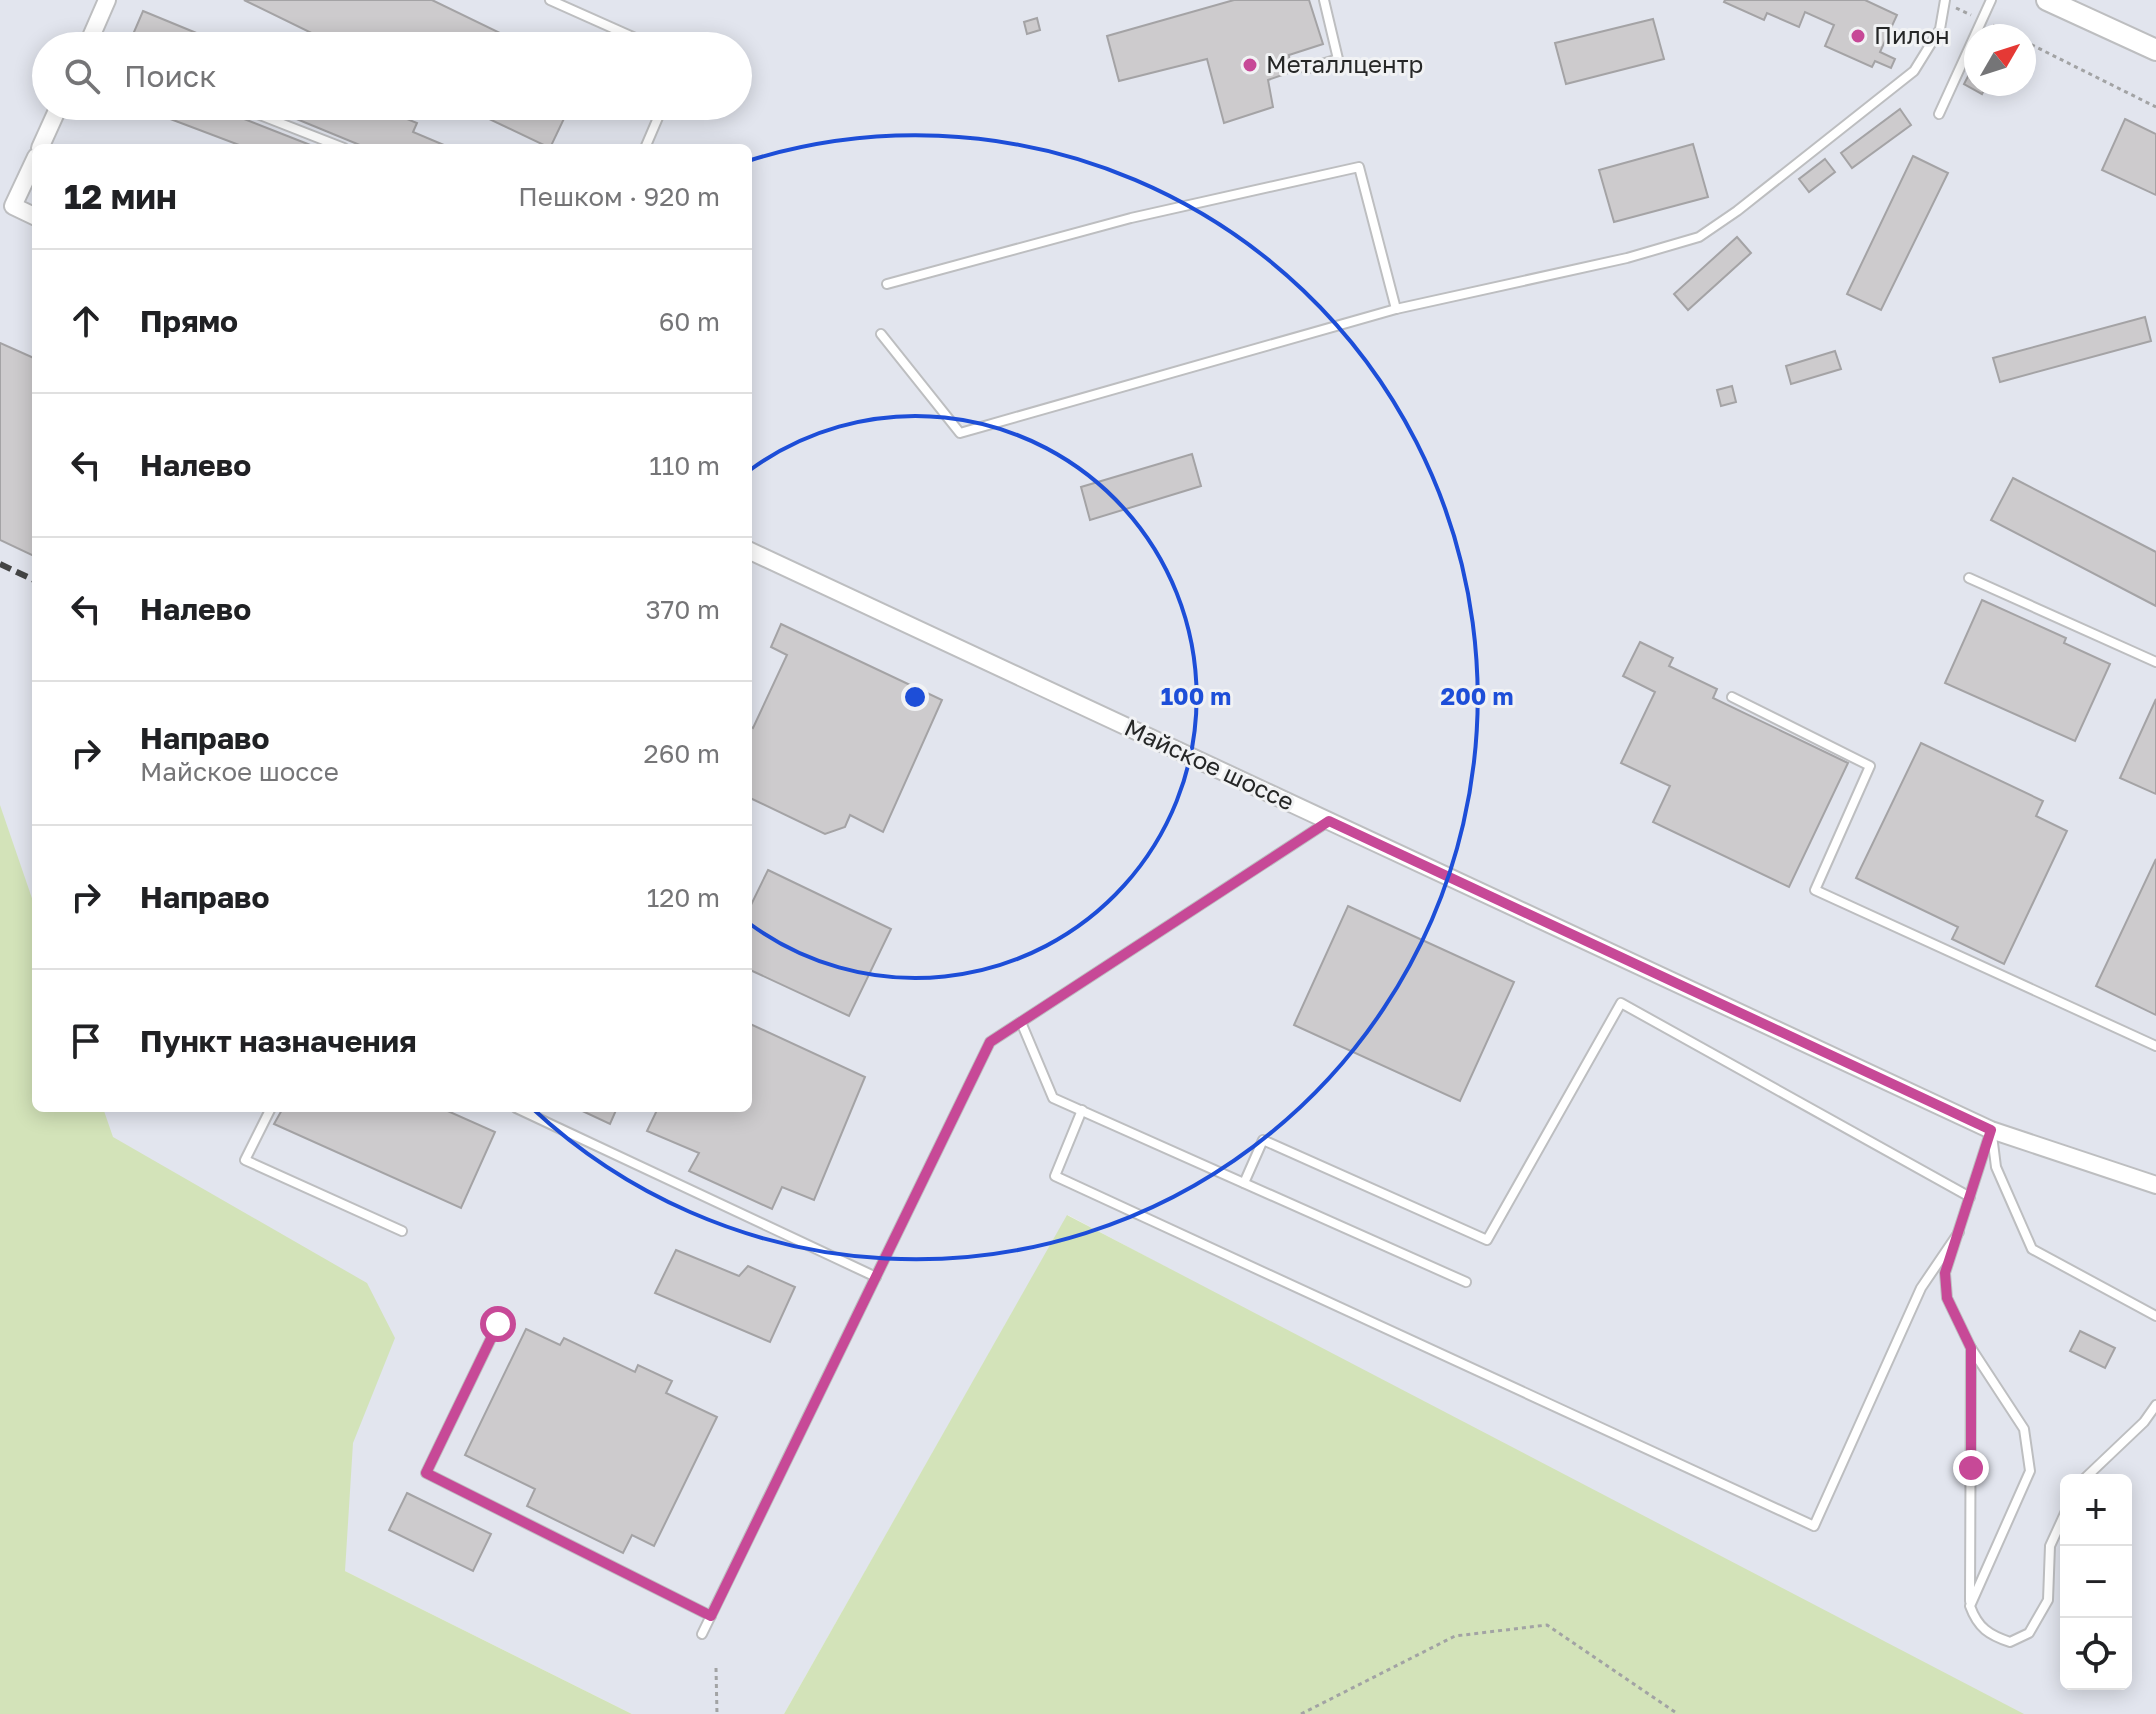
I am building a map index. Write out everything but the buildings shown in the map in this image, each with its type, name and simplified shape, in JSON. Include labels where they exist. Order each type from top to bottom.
[{"type":"street","points":[[93,32],[107,0]]},
{"type":"street","points":[[2047,0],[2156,50]]},
{"type":"street","points":[[42,144],[53,120]]},
{"type":"street","points":[[32,163],[6,203],[32,215]]},
{"type":"street","name":"Майское шоссе","points":[[752,552],[1991,1130],[2156,1185]]},
{"type":"lane","points":[[550,0],[622,32]]},
{"type":"lane","points":[[1306,69],[1338,59],[1324,0]]},
{"type":"lane","points":[[881,334],[960,433],[1396,309],[1627,258],[1699,237],[1737,211],[1914,71],[1940,29],[1945,0]]},
{"type":"lane","points":[[1939,114],[1991,0]]},
{"type":"lane","points":[[273,120],[334,144]]},
{"type":"lane","points":[[647,144],[657,120]]},
{"type":"lane","points":[[887,284],[1131,218],[1359,167],[1396,309]]},
{"type":"lane","points":[[1969,578],[2156,662]]},
{"type":"lane","points":[[1732,697],[1870,766],[1815,890],[2156,1046]]},
{"type":"lane","points":[[702,1634],[990,1042],[1329,821]]},
{"type":"lane","points":[[1244,1183],[1263,1140],[1487,1240],[1621,1003],[1970,1197]]},
{"type":"lane","points":[[1021,1022],[1053,1098],[1466,1282]]},
{"type":"lane","points":[[1082,1110],[1055,1176],[1814,1526],[1921,1288],[1959,1232]]},
{"type":"lane","points":[[269,1112],[245,1160],[402,1231]]},
{"type":"lane","points":[[525,1112],[876,1277]]},
{"type":"lane","points":[[1970,1606],[2030,1471],[2024,1429],[1971,1348],[1947,1298],[1945,1273],[1991,1130]]},
{"type":"lane","points":[[1991,1130],[1996,1167],[2032,1249],[2156,1316]]},
{"type":"lane","points":[[498,1324],[426,1473],[711,1616]]},
{"type":"lane","points":[[1971,1348],[1970,1606],[1975,1622],[1989,1635],[2010,1642],[2029,1633],[2048,1600],[2050,1546],[2060,1524]]},
{"type":"lane","points":[[2089,1474],[2144,1422],[2156,1405]]},
{"type":"path","points":[[2036,47],[2156,107]]},
{"type":"path","points":[[1301,1714],[1455,1636],[1547,1625],[1678,1714]]},
{"type":"path","points":[[716,1668],[717,1714]]},
{"type":"shaded area","points":[[0,0],[2156,0],[2156,1714],[2006,1714],[1068,1215],[784,1714],[632,1714],[345,1571],[99,1112],[752,1112],[752,144],[32,144],[32,997],[0,942]]},
{"type":"green space","points":[[0,805],[32,898],[32,1112],[104,1112],[113,1137],[367,1283],[395,1338],[353,1443],[345,1571],[632,1714],[0,1714]]},
{"type":"green space","points":[[1067,1215],[2024,1714],[784,1714]]},
{"type":"railway","points":[[0,564],[32,579]]},
{"type":"place","name":"Пилон","points":[[1858,36]]},
{"type":"place","name":"Металлцентр","points":[[1250,65]]},
{"type":"route","points":[[498,1324],[426,1473],[711,1616],[990,1042],[1329,821],[1991,1130],[1945,1273],[1947,1298],[1971,1348],[1971,1468]]}]
